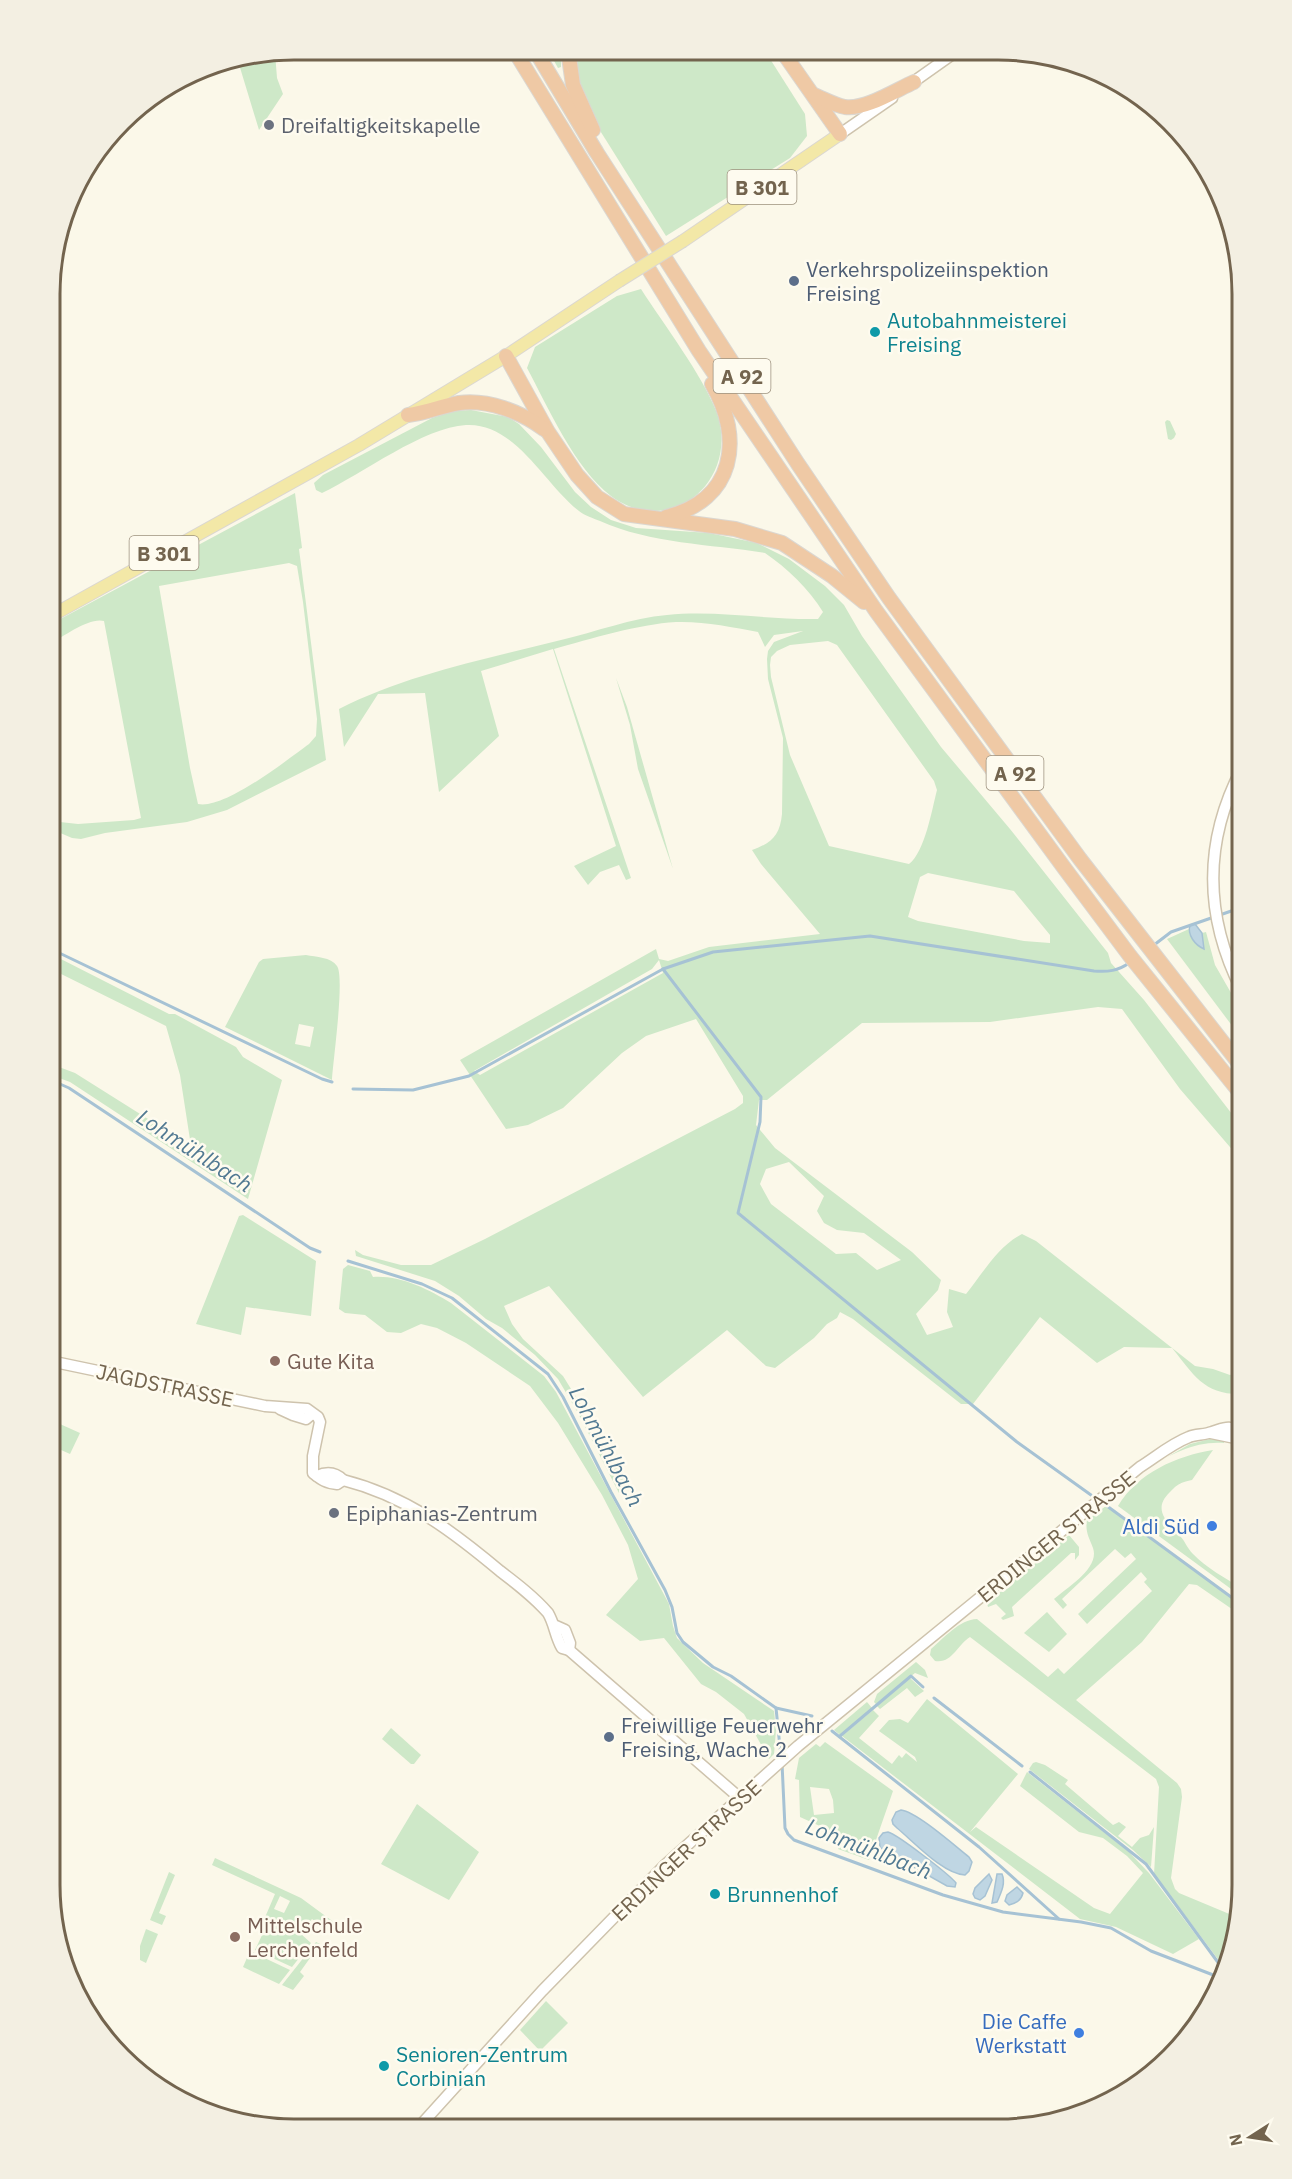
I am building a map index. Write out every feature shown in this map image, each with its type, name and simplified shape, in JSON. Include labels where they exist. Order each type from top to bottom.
[{"type":"highway","name":"A 92","points":[[520,60],[699,351],[876,611],[1001,784],[1135,961],[1232,1082]]},
{"type":"highway","name":"A 92","points":[[542,60],[597,153],[798,464],[889,598],[1037,802],[1232,1054]]},
{"type":"highway","points":[[569,60],[573,85],[593,131],[597,153]]},
{"type":"highway","points":[[789,60],[840,134]]},
{"type":"highway","points":[[814,95],[833,104],[850,107],[868,103],[915,82]]},
{"type":"highway","points":[[656,519],[686,512],[709,496],[725,472],[731,445],[719,397],[703,369],[699,351]]},
{"type":"highway","points":[[506,356],[548,432],[577,475],[597,497],[624,513],[735,529],[782,543],[832,576],[876,611]]},
{"type":"highway","points":[[408,415],[427,413],[460,403],[477,403],[493,405],[530,418],[548,432]]},
{"type":"main road","name":"B 301","points":[[60,611],[278,491],[506,356],[683,241],[840,134]]},
{"type":"street","points":[[840,134],[945,60]]},
{"type":"street","points":[[1232,790],[1221,822],[1214,859],[1213,901],[1216,920],[1232,968]]},
{"type":"street","name":"JAGDSTRASSE","points":[[60,1363],[279,1408],[307,1409],[315,1415],[320,1425],[313,1456],[315,1475],[324,1482],[337,1484],[343,1480],[385,1492],[448,1529],[540,1605],[556,1626],[556,1634],[562,1648],[570,1650],[741,1799]]},
{"type":"street","name":"ERDINGER STRASSE","points":[[426,2119],[542,1991],[665,1865],[741,1799],[778,1763],[1134,1472],[1184,1439],[1211,1433],[1232,1437]]},
{"type":"green space","points":[[554,60],[561,60],[561,67],[558,68]]},
{"type":"green space","points":[[573,60],[771,60],[805,114],[807,136],[790,158],[666,236],[584,105]]},
{"type":"green space","points":[[276,61],[277,78],[283,94],[259,130],[240,67]]},
{"type":"green space","points":[[641,289],[702,382],[717,413],[722,438],[719,460],[709,480],[695,496],[677,507],[656,511],[634,508],[611,496],[598,484],[563,437],[527,368],[535,347],[617,296]]},
{"type":"green space","points":[[471,410],[508,417],[519,424],[541,447],[575,492],[591,507],[611,520],[636,528],[709,533],[757,543],[789,559],[825,586],[844,605],[862,636],[941,747],[1010,829],[1108,953],[1111,963],[1144,1000],[1232,1114],[1232,1149],[1180,1089],[1122,1009],[1098,1007],[990,1022],[862,1023],[767,1100],[759,1100],[756,1125],[775,1148],[912,1252],[941,1280],[938,1290],[916,1314],[927,1335],[953,1327],[947,1312],[949,1289],[966,1294],[998,1253],[1022,1234],[1036,1241],[1195,1366],[1232,1374],[1232,1393],[1218,1391],[1201,1382],[1172,1348],[1124,1347],[1097,1363],[1040,1317],[973,1404],[961,1404],[853,1319],[840,1312],[837,1318],[827,1324],[814,1338],[775,1368],[766,1366],[727,1330],[643,1397],[549,1286],[504,1306],[512,1324],[523,1339],[563,1376],[630,1484],[619,1493],[558,1379],[535,1355],[459,1296],[435,1281],[356,1256],[355,1250],[363,1255],[401,1265],[431,1265],[485,1239],[743,1103],[743,1096],[696,1019],[646,1036],[622,1053],[563,1108],[528,1125],[506,1129],[460,1060],[656,949],[659,959],[668,961],[709,947],[820,934],[761,864],[752,850],[774,837],[782,814],[783,738],[768,679],[768,651],[774,642],[803,631],[774,635],[765,647],[758,632],[707,623],[662,623],[554,649],[631,878],[626,880],[619,865],[600,872],[588,885],[574,866],[616,846],[553,649],[481,671],[499,736],[439,792],[425,693],[378,694],[344,747],[339,709],[392,686],[448,668],[654,617],[705,614],[818,619],[823,612],[797,580],[765,553],[660,539],[620,529],[584,514],[566,500],[514,444],[484,427],[466,425],[431,434],[322,493],[316,490],[314,483],[323,475],[432,418],[453,411]],"holes":[[[828,641],[837,645],[934,781],[937,790],[924,840],[915,858],[909,864],[829,846],[790,755],[771,677],[771,657],[777,651],[790,645]],[[928,873],[1014,891],[1050,935],[1050,943],[1024,941],[918,921],[908,917],[920,877]],[[659,960],[663,973],[480,1075],[474,1071],[652,969]],[[789,1162],[824,1196],[817,1211],[824,1223],[837,1230],[864,1233],[901,1260],[877,1270],[856,1253],[836,1254],[771,1204],[760,1184],[766,1169]]]},
{"type":"green space","points":[[1170,421],[1176,434],[1171,440],[1168,439],[1165,422]]},
{"type":"green space","points":[[295,493],[302,548],[299,549],[326,760],[227,810],[187,822],[105,833],[81,839],[60,833],[60,822],[78,824],[141,818],[104,621],[84,624],[60,638],[60,619]],"holes":[[[289,563],[297,566],[317,719],[316,736],[286,761],[239,792],[209,804],[198,804],[159,586]]]},
{"type":"green space","points":[[616,678],[627,707],[673,869],[638,769],[630,725]]},
{"type":"green space","points":[[1189,929],[1190,935],[1203,939],[1202,933],[1206,932],[1215,965],[1232,995],[1232,1026],[1167,939]]},
{"type":"green space","points":[[306,955],[327,959],[337,966],[340,986],[332,1080],[225,1027],[259,962],[263,959]],"holes":[[[299,1024],[314,1027],[310,1047],[295,1044]]]},
{"type":"green space","points":[[60,959],[169,1014],[175,1014],[236,1047],[243,1057],[282,1080],[248,1199],[70,1082],[60,1078],[60,1067],[75,1073],[191,1146],[180,1075],[166,1026],[60,973]]},
{"type":"green space","points":[[243,1215],[316,1261],[311,1316],[246,1307],[241,1335],[196,1324],[239,1216]]},
{"type":"green space","points":[[348,1265],[370,1271],[373,1277],[393,1278],[414,1284],[451,1303],[544,1376],[556,1392],[669,1604],[677,1638],[703,1663],[774,1711],[776,1730],[774,1754],[769,1759],[744,1714],[716,1692],[701,1684],[664,1638],[640,1641],[606,1615],[638,1579],[628,1545],[602,1495],[558,1423],[530,1386],[466,1343],[437,1328],[421,1324],[401,1333],[387,1332],[365,1315],[345,1313],[339,1309],[343,1269]]},
{"type":"green space","points":[[60,1424],[80,1433],[70,1454],[60,1450]]},
{"type":"green space","points":[[1210,1439],[1224,1440],[1224,1443],[1194,1446],[1159,1462],[1190,1444]]},
{"type":"green space","points":[[1213,1450],[1192,1480],[1179,1484],[1169,1493],[1164,1499],[1162,1511],[1193,1554],[1232,1582],[1232,1590],[1118,1506],[1126,1494],[1147,1475],[1172,1462]]},
{"type":"green space","points":[[1106,1506],[1232,1598],[1232,1609],[1197,1585],[1189,1584],[1142,1642],[1076,1700],[1177,1783],[1181,1789],[1182,1797],[1171,1878],[1179,1893],[1230,1914],[1219,1961],[1154,1874],[1159,1787],[1156,1779],[970,1637],[946,1660],[935,1661],[930,1655],[931,1649],[952,1630],[964,1622],[977,1619],[1048,1677],[1058,1668],[1064,1674],[1152,1591],[1144,1582],[1147,1579],[1141,1572],[1087,1624],[1078,1614],[1136,1559],[1131,1553],[1125,1558],[1115,1549],[1062,1599],[1067,1605],[1063,1609],[1054,1599],[1081,1576],[1092,1563],[1094,1555],[1087,1531],[1087,1520]]},
{"type":"green space","points":[[1069,1535],[1079,1547],[1079,1555],[1075,1560],[1075,1553],[1071,1553],[1012,1607],[1014,1616],[1003,1620],[1001,1618],[1006,1614],[996,1604],[988,1607],[987,1603]]},
{"type":"green space","points":[[1047,1612],[1067,1634],[1049,1652],[1024,1633]]},
{"type":"green space","points":[[916,1662],[925,1670],[928,1678],[915,1673],[876,1704],[874,1702],[877,1694]]},
{"type":"green space","points":[[910,1678],[924,1691],[915,1697],[907,1688],[880,1709],[877,1706]]},
{"type":"green space","points":[[927,1699],[1018,1774],[970,1832],[976,1827],[1094,1908],[1110,1914],[1143,1873],[1127,1856],[1103,1838],[1079,1832],[1020,1786],[1027,1772],[1128,1851],[1149,1873],[1199,1939],[1173,1954],[1116,1927],[1080,1919],[842,1736],[873,1710],[879,1716],[859,1738],[892,1764],[899,1755],[902,1758],[906,1753],[917,1762],[915,1757],[879,1731],[889,1720],[900,1719],[908,1723]]},
{"type":"green space","points":[[867,1702],[872,1708],[840,1735],[834,1730]]},
{"type":"green space","points":[[391,1728],[421,1755],[414,1764],[411,1764],[382,1739]]},
{"type":"green space","points":[[825,1742],[893,1791],[869,1860],[838,1849],[842,1839],[832,1835],[833,1832],[800,1817],[799,1780],[795,1779],[799,1758],[816,1744],[820,1747]],"holes":[[[810,1787],[829,1789],[834,1813],[814,1815]]]},
{"type":"green space","points":[[1036,1762],[1068,1780],[1065,1784],[1113,1825],[1119,1822],[1126,1827],[1118,1836],[1132,1847],[1140,1838],[1149,1835],[1154,1827],[1151,1867],[1133,1850],[1029,1769]]},
{"type":"green space","points":[[417,1804],[479,1852],[449,1900],[381,1864]]},
{"type":"green space","points":[[215,1858],[301,1898],[335,1923],[329,1931],[312,1919],[301,1934],[311,1943],[292,1967],[255,1950],[264,1931],[260,1929],[275,1894],[212,1865]],"holes":[[[280,1896],[290,1901],[284,1913],[274,1909]]]},
{"type":"green space","points":[[169,1872],[175,1875],[159,1913],[166,1916],[162,1925],[150,1920]]},
{"type":"green space","points":[[146,1929],[158,1934],[146,1963],[140,1960],[140,1946]]},
{"type":"green space","points":[[316,1942],[320,1944],[300,1972],[304,1976],[293,1990],[282,1985]]},
{"type":"green space","points":[[250,1951],[290,1970],[279,1984],[243,1967]]},
{"type":"green space","points":[[546,2001],[568,2023],[540,2051],[520,2030]]},
{"type":"water","points":[[1195,924],[1202,933],[1204,949],[1191,936],[1190,925]]},
{"type":"water","points":[[901,1810],[926,1823],[969,1857],[972,1862],[969,1871],[965,1875],[947,1869],[897,1828],[892,1820],[896,1812]]},
{"type":"water","points":[[888,1832],[944,1872],[956,1883],[955,1887],[947,1886],[883,1850],[880,1847],[879,1838],[883,1833]]},
{"type":"water","points":[[989,1874],[992,1880],[985,1896],[980,1900],[975,1898],[973,1894],[975,1888]]},
{"type":"water","points":[[997,1874],[1002,1874],[1003,1884],[997,1902],[992,1903]]},
{"type":"water","points":[[1017,1887],[1023,1893],[1022,1896],[1018,1901],[1009,1905],[1005,1901],[1007,1895]]},
{"type":"waterway","points":[[1154,945],[1171,932],[1232,911]]},
{"type":"waterway","points":[[353,1089],[413,1090],[469,1076],[663,969],[713,952],[870,936],[1094,971],[1113,970],[1129,963]]},
{"type":"waterway","points":[[60,953],[332,1082]]},
{"type":"waterway","points":[[663,969],[761,1097],[760,1122],[738,1213],[1017,1442],[1091,1495]]},
{"type":"waterway","name":"Lohmühlbach","points":[[60,1084],[310,1248],[320,1252]]},
{"type":"waterway","name":"Lohmühlbach","points":[[348,1261],[422,1284],[452,1298],[548,1374],[563,1397],[611,1492],[665,1590],[672,1607],[677,1633],[683,1642],[713,1667],[731,1676],[776,1708],[781,1757]]},
{"type":"waterway","points":[[1107,1506],[1232,1598]]},
{"type":"waterway","name":"Lohmühlbach","points":[[840,1736],[911,1676],[923,1687]]},
{"type":"waterway","name":"Lohmühlbach","points":[[934,1698],[1022,1766]]},
{"type":"waterway","name":"Lohmühlbach","points":[[776,1708],[812,1716]]},
{"type":"waterway","name":"Lohmühlbach","points":[[832,1731],[979,1847],[1059,1919]]},
{"type":"waterway","name":"Lohmühlbach","points":[[782,1763],[785,1828],[794,1840],[943,1895],[1003,1912],[1111,1928],[1151,1951],[1214,1975]]},
{"type":"waterway","name":"Lohmühlbach","points":[[1030,1772],[1146,1864],[1219,1963]]},
{"type":"place","name":"Dreifaltigkeitskapelle","points":[[269,125]]},
{"type":"place","name":"Verkehrspolizeiinspektion Freising","points":[[794,281]]},
{"type":"place","name":"Autobahnmeisterei Freising","points":[[875,332]]},
{"type":"place","name":"Gute Kita","points":[[275,1361]]},
{"type":"place","name":"Epiphanias-Zentrum","points":[[334,1513]]},
{"type":"place","name":"Aldi Süd","points":[[1212,1526]]},
{"type":"place","name":"Freiwillige Feuerwehr Freising, Wache 2","points":[[609,1737]]},
{"type":"place","name":"Brunnenhof","points":[[715,1894]]},
{"type":"place","name":"Mittelschule Lerchenfeld","points":[[235,1937]]},
{"type":"place","name":"Die Caffe Werkstatt","points":[[1079,2033]]},
{"type":"place","name":"Senioren-Zentrum Corbinian","points":[[384,2066]]}]
